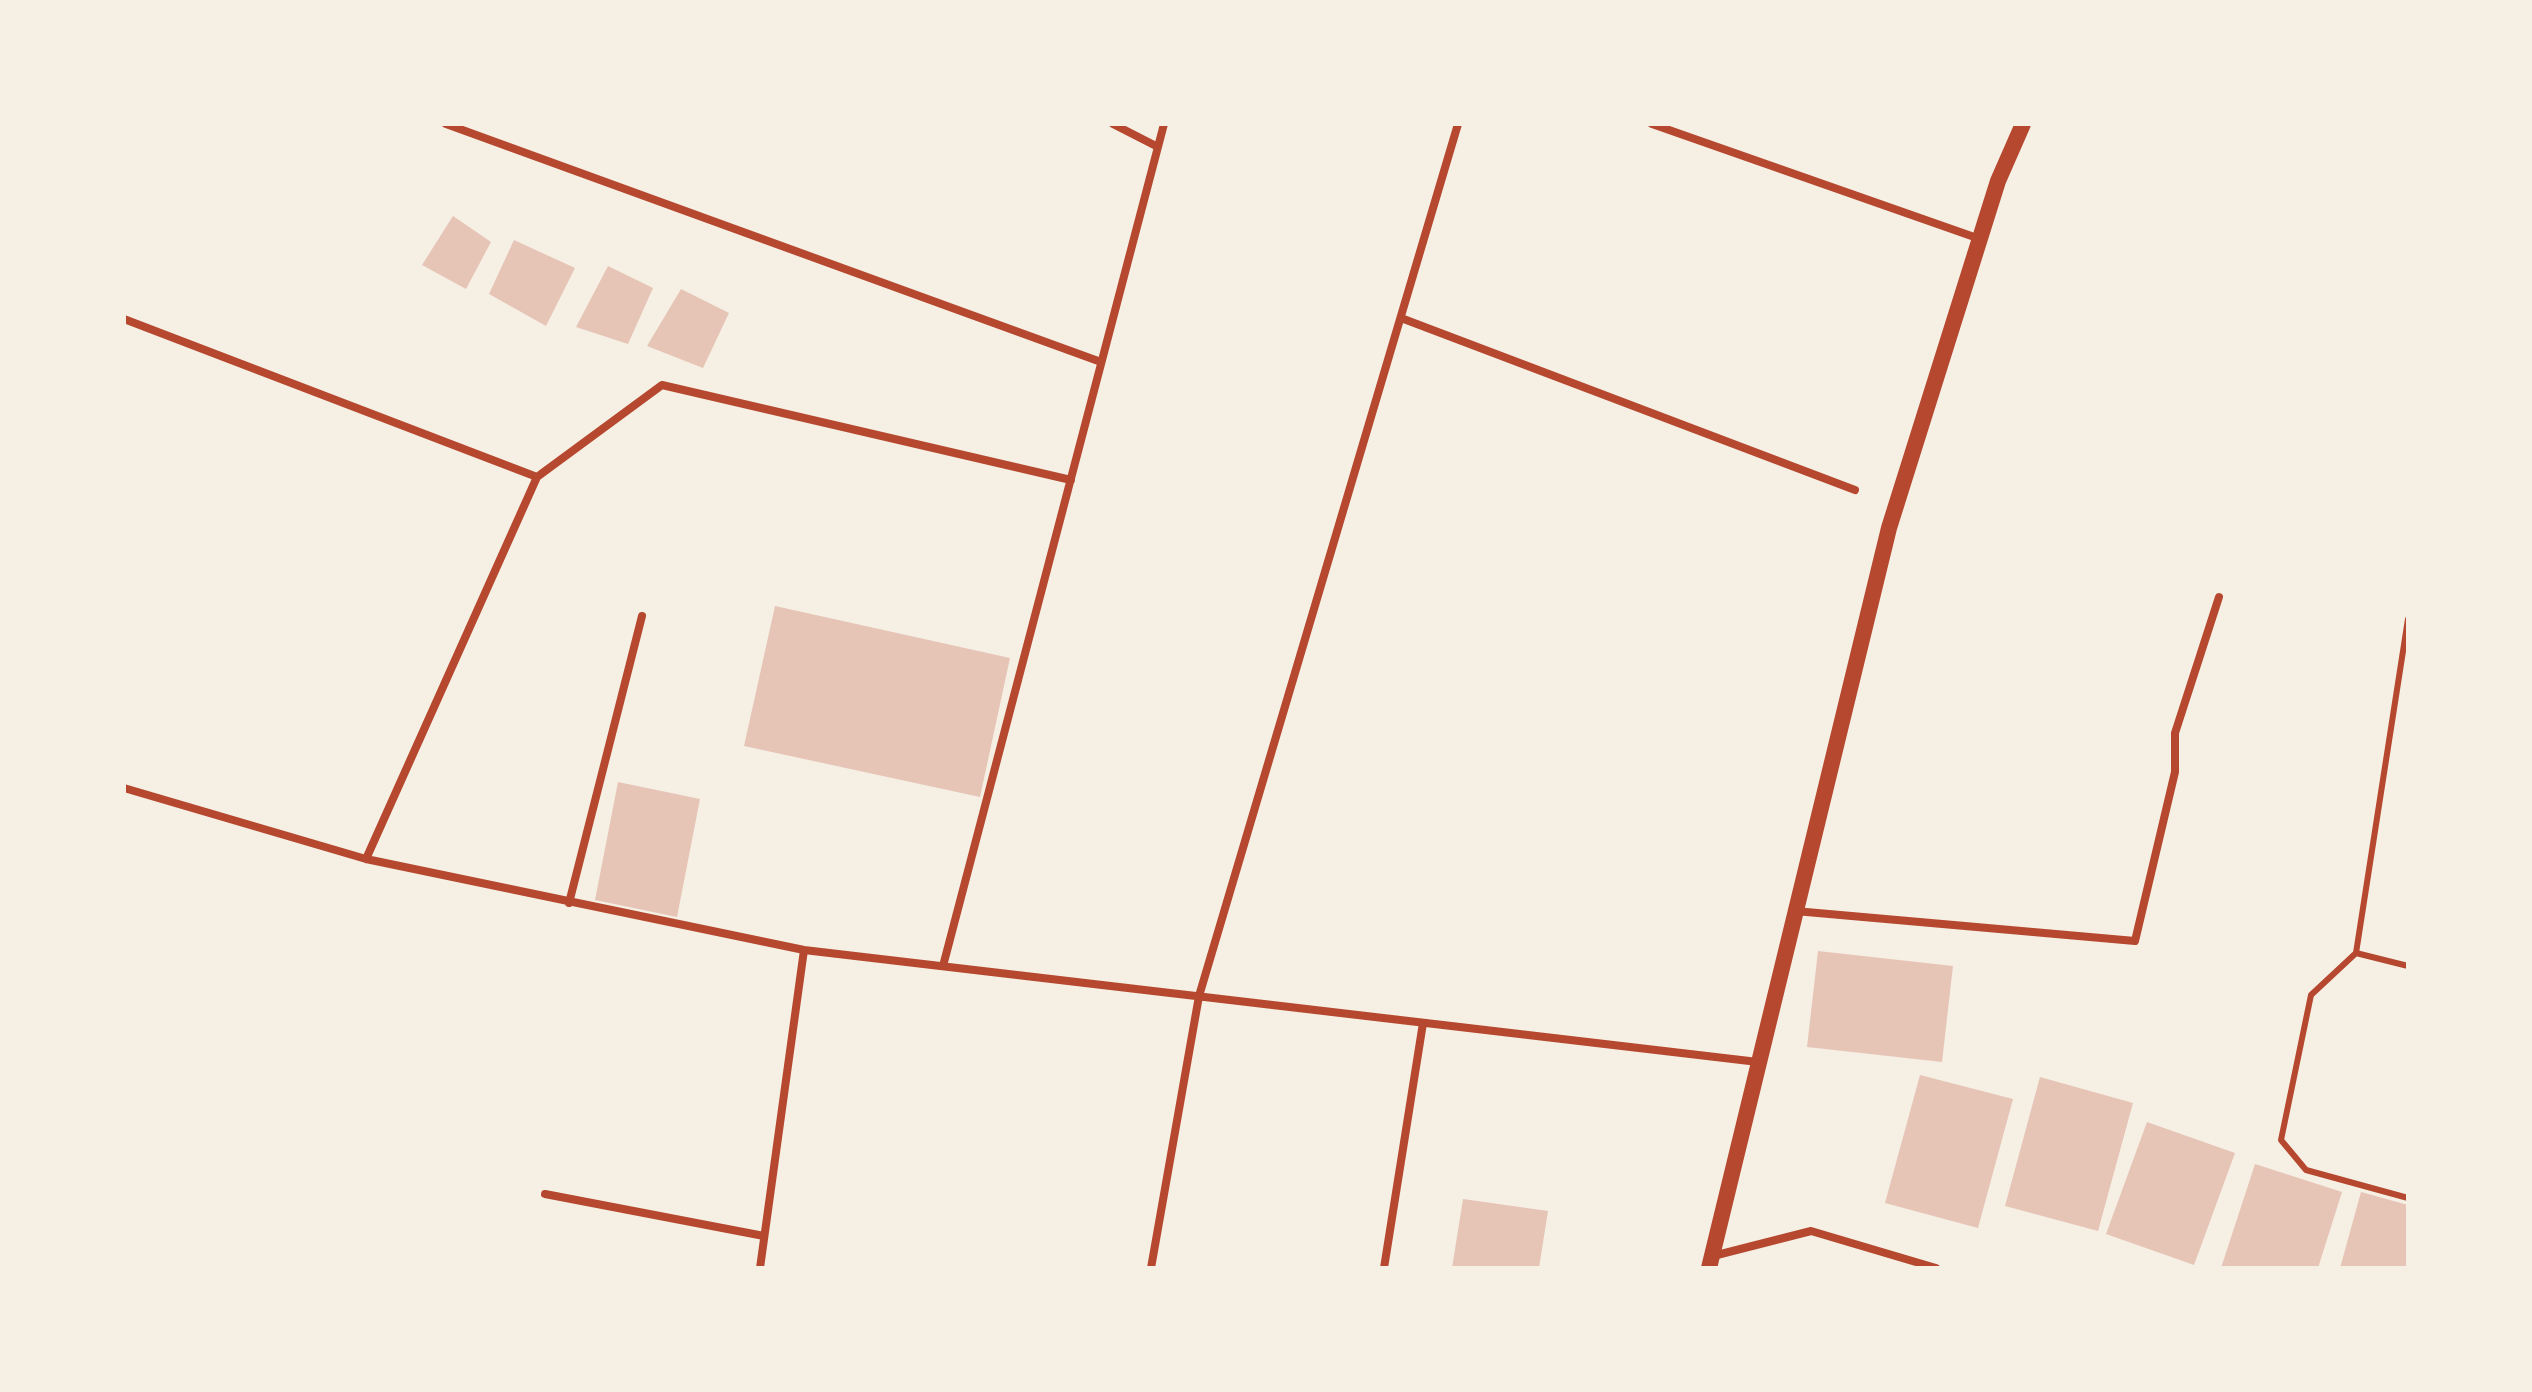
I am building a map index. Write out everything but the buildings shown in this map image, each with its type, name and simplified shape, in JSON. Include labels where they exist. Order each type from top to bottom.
[{"type":"main road","points":[[1710,1262],[1889,528],[1998,181],[2023,124]]},
{"type":"street","points":[[446,124],[1101,362]]},
{"type":"street","points":[[1113,124],[1158,147]]},
{"type":"street","points":[[943,966],[1164,124]]},
{"type":"street","points":[[1151,1268],[1199,996],[1458,124]]},
{"type":"street","points":[[1652,124],[1980,239]]},
{"type":"street","points":[[1401,318],[1855,490]]},
{"type":"street","points":[[124,319],[537,477]]},
{"type":"street","points":[[366,859],[537,477],[662,385],[1071,480]]},
{"type":"street","points":[[1795,911],[2135,941],[2175,772],[2175,733],[2219,597]]},
{"type":"street","points":[[569,903],[642,616]]},
{"type":"street","points":[[124,788],[366,859],[804,950],[1758,1062]]},
{"type":"street","points":[[760,1268],[804,950]]},
{"type":"street","points":[[1384,1268],[1423,1023]]},
{"type":"street","points":[[545,1194],[764,1236]]},
{"type":"street","points":[[1710,1262],[1811,1231],[1936,1268]]},
{"type":"lane","points":[[2408,619],[2356,953],[2311,995],[2281,1140],[2306,1170],[2408,1198]]},
{"type":"lane","points":[[2356,953],[2408,966]]}]
